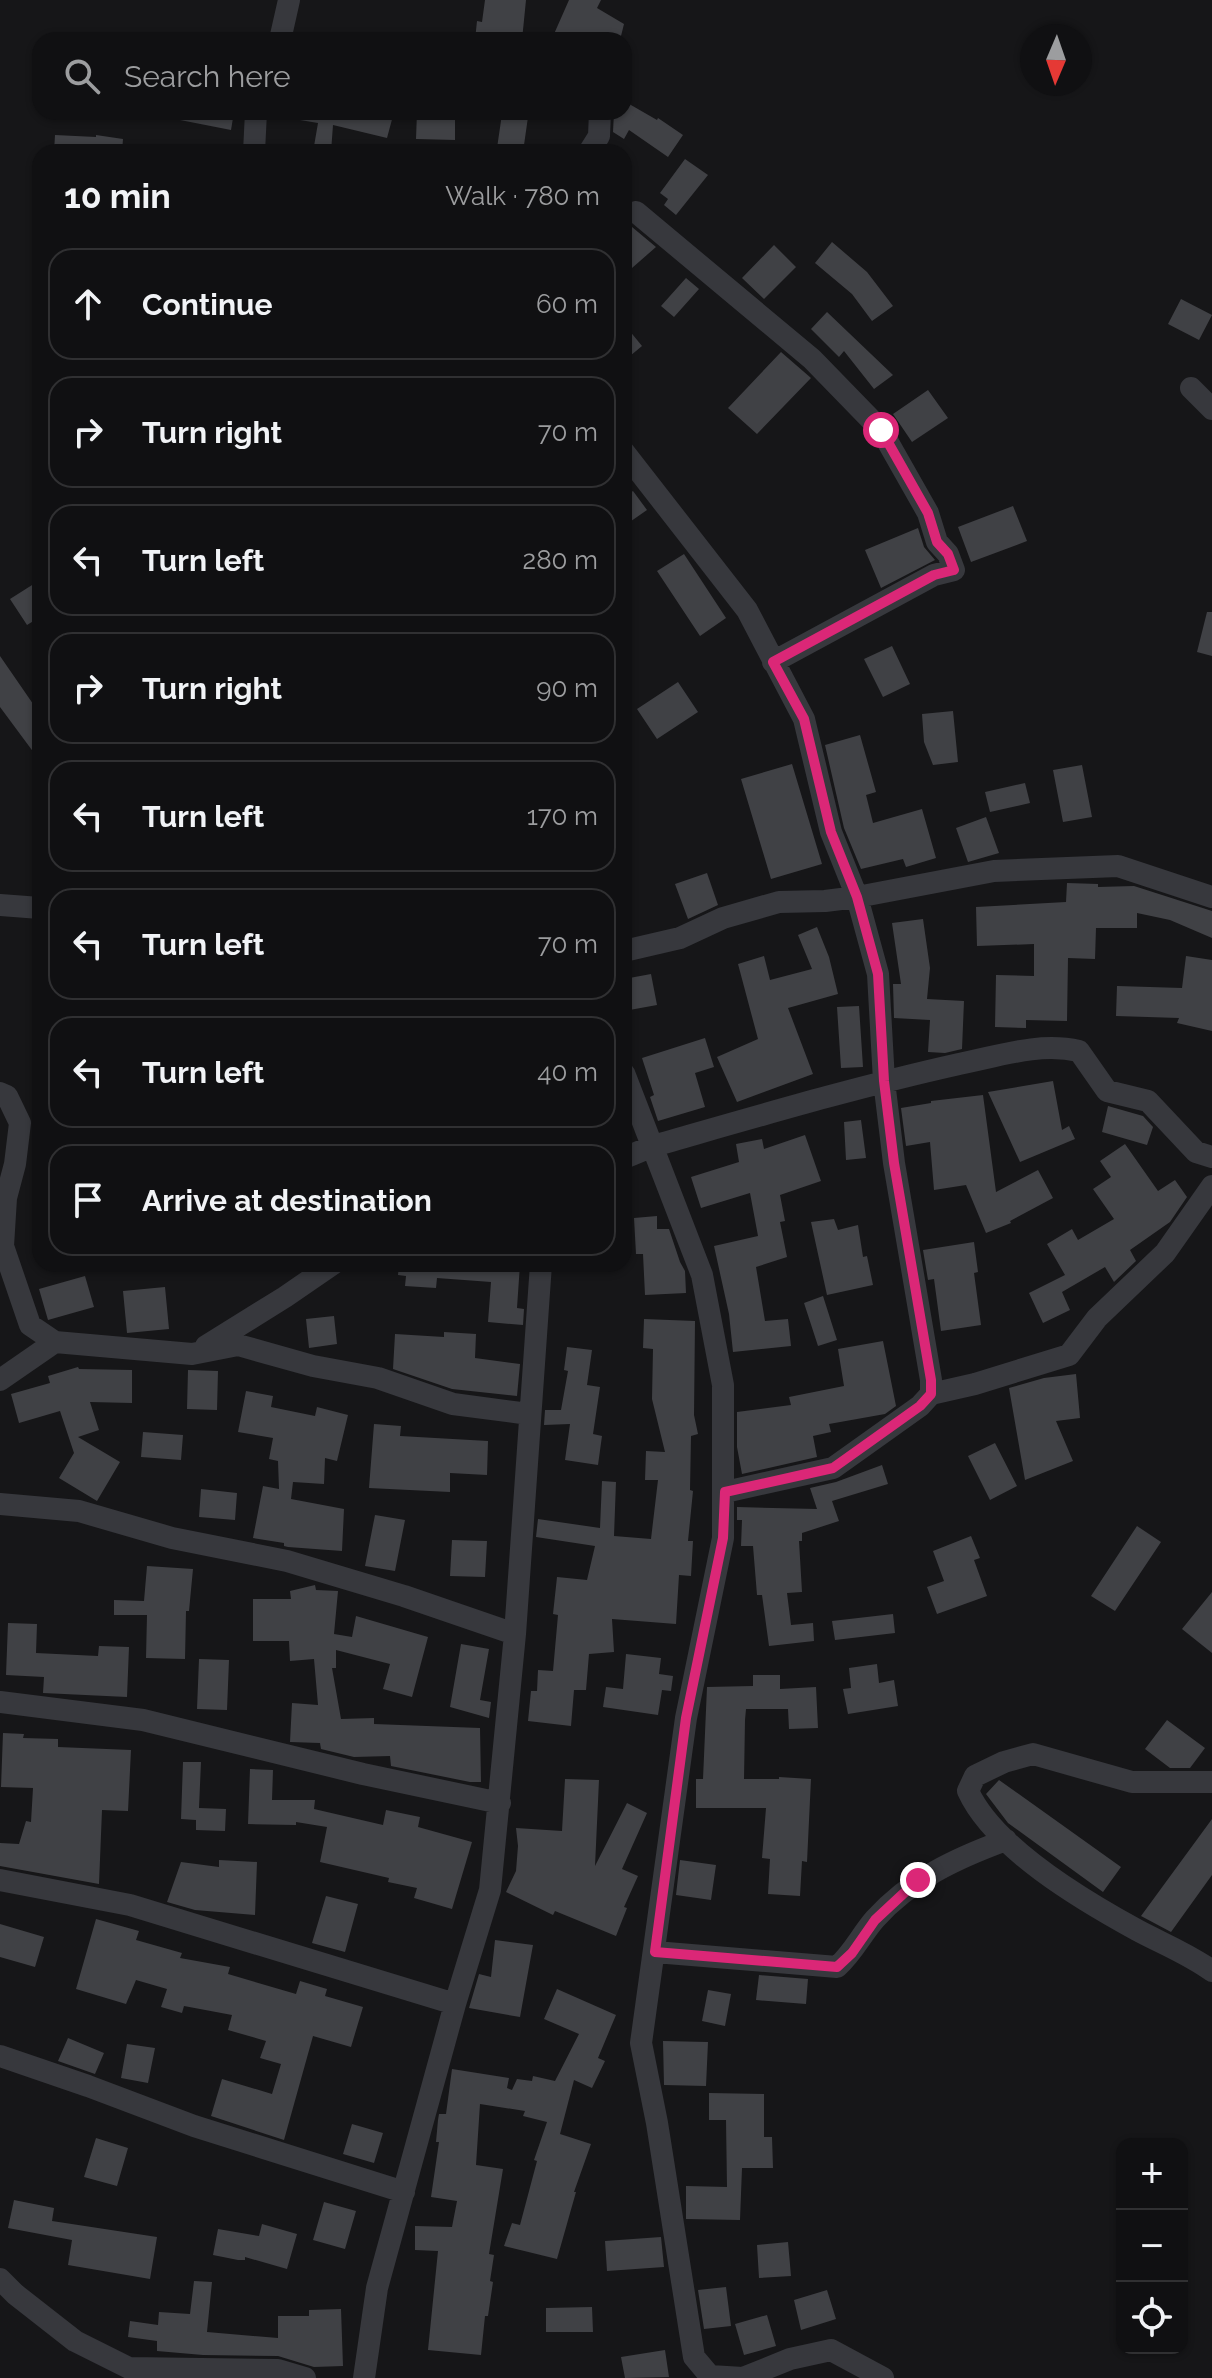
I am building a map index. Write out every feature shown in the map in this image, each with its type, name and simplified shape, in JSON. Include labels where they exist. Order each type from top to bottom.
[{"type":"street","points":[[282,32],[289,0]]},
{"type":"street","points":[[254,144],[256,120]]},
{"type":"street","points":[[594,144],[599,136],[600,120]]},
{"type":"street","points":[[636,212],[812,359],[881,430],[928,513],[937,542],[948,554],[954,570],[934,575],[773,662]]},
{"type":"street","points":[[1191,388],[1212,409]]},
{"type":"street","points":[[632,462],[747,610],[804,719],[831,832],[857,897],[878,974],[884,1081],[894,1163],[931,1394]]},
{"type":"street","points":[[632,949],[680,938],[723,918],[779,902],[857,897],[994,871],[1118,866],[1212,897]]},
{"type":"street","points":[[0,905],[32,907]]},
{"type":"street","points":[[632,1155],[653,1146],[884,1081],[1028,1049],[1058,1046],[1079,1051],[1107,1091],[1148,1101],[1196,1152],[1212,1157]]},
{"type":"street","points":[[0,1093],[7,1096],[20,1123],[15,1164],[6,1198],[3,1246],[30,1325],[55,1342],[192,1354],[238,1345],[313,1366],[378,1378],[453,1404],[529,1414]]},
{"type":"street","points":[[632,1093],[702,1275],[723,1385],[723,1538],[686,1718],[641,2043],[665,2169],[694,2357],[710,2376],[743,2378],[790,2359],[831,2350],[883,2378]]},
{"type":"street","points":[[725,1492],[833,1468],[920,1406],[931,1394],[1069,1355],[1097,1318],[1165,1253],[1212,1186]]},
{"type":"street","points":[[192,1354],[321,1272]]},
{"type":"street","points":[[364,2378],[377,2288],[455,2004],[490,1890],[515,1634],[540,1272]]},
{"type":"street","points":[[0,1380],[55,1342]]},
{"type":"street","points":[[0,1504],[79,1511],[172,1538],[287,1561],[515,1634]]},
{"type":"street","points":[[0,1702],[143,1720],[363,1774],[500,1803]]},
{"type":"street","points":[[1212,1782],[1132,1782],[1033,1754],[1004,1762],[975,1776],[968,1791],[977,1810],[1006,1840],[1056,1881],[1212,1971]]},
{"type":"street","points":[[655,1952],[837,1967],[852,1953],[875,1920],[918,1880],[966,1855],[1006,1840]]},
{"type":"street","points":[[0,1880],[130,1905],[455,2004]]},
{"type":"street","points":[[0,2056],[194,2126],[404,2192]]},
{"type":"street","points":[[0,2279],[75,2341],[129,2368],[278,2370],[305,2378]]},
{"type":"building","points":[[485,0],[526,0],[523,32],[476,32],[477,21],[482,22]]},
{"type":"building","points":[[569,0],[601,0],[597,8],[624,24],[622,32],[555,32]]},
{"type":"building","points":[[632,106],[683,135],[668,157],[629,130],[624,139],[613,132],[614,120],[632,120]]},
{"type":"building","points":[[180,120],[233,120],[231,130]]},
{"type":"building","points":[[300,120],[392,120],[387,138],[333,125],[332,144],[314,144],[318,123]]},
{"type":"building","points":[[417,120],[455,120],[455,140],[416,139]]},
{"type":"building","points":[[501,120],[528,120],[524,144],[498,144]]},
{"type":"building","points":[[55,135],[96,135],[123,139],[123,144],[54,144]]},
{"type":"building","points":[[685,159],[708,175],[676,215],[664,205],[668,199],[660,193]]},
{"type":"building","points":[[632,227],[656,247],[632,268]]},
{"type":"building","points":[[832,242],[867,272],[893,306],[872,321],[852,294],[815,263]]},
{"type":"building","points":[[774,245],[796,267],[764,299],[742,278]]},
{"type":"building","points":[[686,278],[699,289],[674,317],[661,306]]},
{"type":"building","points":[[1181,299],[1212,315],[1199,340],[1168,324]]},
{"type":"building","points":[[827,312],[893,375],[874,389],[844,351],[839,357],[811,329]]},
{"type":"building","points":[[632,334],[642,346],[632,354]]},
{"type":"building","points":[[781,352],[811,378],[757,434],[728,408]]},
{"type":"building","points":[[928,390],[948,418],[912,442],[893,414]]},
{"type":"building","points":[[632,492],[647,510],[632,520]]},
{"type":"building","points":[[1013,506],[1027,541],[971,562],[958,527]]},
{"type":"building","points":[[918,528],[924,547],[935,560],[881,588],[865,550]]},
{"type":"building","points":[[684,554],[726,618],[700,636],[657,571]]},
{"type":"building","points":[[32,585],[32,622],[27,625],[10,599]]},
{"type":"building","points":[[1207,612],[1212,612],[1212,656],[1197,652]]},
{"type":"building","points":[[892,646],[910,684],[883,697],[864,659]]},
{"type":"building","points":[[0,656],[32,702],[32,750],[0,707]]},
{"type":"building","points":[[678,682],[698,712],[657,739],[637,709]]},
{"type":"building","points":[[953,711],[958,762],[933,765],[924,742],[922,714]]},
{"type":"building","points":[[860,735],[876,792],[866,795],[873,823],[922,809],[936,858],[906,867],[903,859],[861,869],[844,828],[825,745]]},
{"type":"building","points":[[792,764],[822,864],[771,879],[741,779]]},
{"type":"building","points":[[1082,765],[1092,817],[1063,822],[1053,770]]},
{"type":"building","points":[[1025,783],[1030,803],[990,812],[985,792]]},
{"type":"building","points":[[986,817],[999,853],[968,862],[956,828]]},
{"type":"building","points":[[707,873],[718,905],[688,919],[675,884]]},
{"type":"building","points":[[1067,883],[1098,884],[1098,887],[1134,886],[1212,911],[1212,938],[1170,920],[1137,913],[1137,928],[1096,928],[1095,959],[1068,958],[1067,1021],[1026,1020],[1026,1028],[995,1027],[996,975],[1034,976],[1034,944],[977,946],[976,907],[1066,902]]},
{"type":"building","points":[[923,919],[930,968],[927,999],[964,1001],[962,1049],[945,1053],[928,1052],[930,1020],[894,1018],[893,984],[901,984],[892,923]]},
{"type":"building","points":[[817,927],[829,957],[838,994],[788,1008],[813,1074],[737,1102],[717,1057],[758,1039],[738,964],[764,956],[770,980],[812,969],[798,935]]},
{"type":"building","points":[[1186,956],[1212,960],[1212,1031],[1177,1023],[1179,1018],[1116,1016],[1117,986],[1182,988]]},
{"type":"building","points":[[651,974],[657,1005],[632,1010],[632,978]]},
{"type":"building","points":[[859,1006],[863,1067],[841,1068],[837,1007]]},
{"type":"building","points":[[705,1038],[714,1067],[695,1073],[705,1107],[658,1121],[650,1097],[654,1095],[642,1058]]},
{"type":"building","points":[[1053,1081],[1062,1130],[1069,1126],[1075,1139],[1020,1162],[988,1092]]},
{"type":"building","points":[[983,1095],[996,1192],[1038,1170],[1053,1198],[1011,1223],[986,1233],[966,1185],[934,1190],[930,1142],[906,1146],[901,1108]]},
{"type":"building","points":[[1108,1106],[1143,1116],[1153,1127],[1147,1145],[1102,1132]]},
{"type":"building","points":[[861,1120],[866,1158],[846,1160],[844,1122]]},
{"type":"building","points":[[805,1135],[821,1181],[780,1195],[785,1221],[780,1222],[787,1257],[756,1267],[765,1321],[788,1319],[791,1346],[733,1352],[729,1314],[714,1246],[758,1236],[750,1193],[701,1208],[691,1177],[739,1162],[736,1144],[762,1139],[764,1149]]},
{"type":"building","points":[[1125,1144],[1158,1191],[1175,1180],[1187,1197],[1170,1222],[1130,1250],[1136,1261],[1114,1282],[1105,1267],[1062,1292],[1070,1310],[1043,1323],[1029,1293],[1065,1275],[1047,1244],[1072,1229],[1078,1240],[1114,1219],[1093,1189],[1111,1177],[1100,1161]]},
{"type":"building","points":[[657,1216],[657,1229],[669,1229],[685,1271],[686,1293],[645,1295],[643,1254],[636,1254],[634,1218]]},
{"type":"building","points":[[834,1219],[838,1230],[858,1225],[863,1257],[867,1256],[873,1285],[827,1295],[811,1222]]},
{"type":"building","points":[[974,1242],[978,1272],[974,1273],[981,1325],[941,1331],[934,1279],[928,1280],[923,1250]]},
{"type":"building","points":[[398,1272],[519,1272],[517,1308],[524,1309],[523,1325],[488,1322],[491,1282],[437,1278],[436,1288],[405,1286],[406,1276],[398,1275]]},
{"type":"building","points":[[85,1276],[94,1307],[48,1320],[39,1289]]},
{"type":"building","points":[[165,1287],[169,1329],[127,1333],[123,1291]]},
{"type":"building","points":[[823,1296],[837,1340],[818,1346],[804,1303]]},
{"type":"building","points":[[334,1316],[337,1344],[309,1348],[306,1319]]},
{"type":"building","points":[[644,1319],[695,1321],[694,1415],[698,1434],[691,1436],[690,1490],[693,1491],[688,1541],[693,1541],[691,1576],[679,1575],[676,1624],[612,1619],[614,1652],[589,1654],[586,1690],[574,1690],[571,1726],[528,1721],[531,1691],[537,1691],[538,1670],[553,1671],[558,1615],[553,1614],[557,1577],[587,1580],[595,1546],[536,1537],[538,1519],[600,1528],[602,1481],[616,1482],[614,1536],[651,1539],[658,1480],[645,1480],[646,1451],[665,1452],[652,1399],[653,1349],[643,1348]]},
{"type":"building","points":[[444,1332],[476,1334],[475,1358],[520,1364],[517,1396],[452,1389],[393,1369],[395,1334],[444,1337]]},
{"type":"building","points":[[883,1341],[896,1406],[885,1414],[829,1424],[831,1432],[813,1436],[817,1457],[742,1474],[737,1447],[737,1412],[791,1405],[789,1397],[844,1386],[838,1349]]},
{"type":"building","points":[[567,1347],[592,1350],[587,1385],[600,1387],[593,1434],[602,1436],[598,1465],[565,1460],[570,1424],[544,1425],[545,1410],[561,1410],[568,1371],[564,1370]]},
{"type":"building","points":[[78,1367],[132,1370],[132,1403],[90,1402],[99,1430],[78,1437],[120,1462],[97,1501],[59,1478],[74,1453],[60,1411],[19,1423],[11,1394],[50,1383],[48,1376]]},
{"type":"building","points":[[188,1370],[218,1371],[217,1410],[187,1409]]},
{"type":"building","points":[[1076,1374],[1080,1418],[1056,1421],[1073,1461],[1025,1480],[1009,1388],[1044,1378]]},
{"type":"building","points":[[246,1391],[273,1396],[271,1407],[315,1416],[317,1407],[348,1415],[337,1461],[325,1458],[324,1484],[293,1482],[291,1499],[344,1509],[342,1551],[288,1547],[284,1543],[253,1538],[263,1486],[279,1489],[278,1461],[269,1459],[273,1438],[238,1432]]},
{"type":"building","points":[[374,1424],[401,1426],[400,1436],[488,1441],[487,1475],[450,1473],[450,1492],[369,1488]]},
{"type":"building","points":[[143,1432],[183,1435],[181,1460],[141,1457]]},
{"type":"building","points":[[995,1443],[1017,1486],[990,1500],[968,1456]]},
{"type":"building","points":[[882,1465],[888,1484],[832,1501],[839,1521],[802,1533],[802,1541],[799,1541],[802,1592],[787,1593],[791,1625],[813,1623],[814,1641],[769,1646],[762,1595],[757,1595],[753,1546],[741,1546],[742,1520],[737,1520],[737,1507],[817,1509],[810,1488]]},
{"type":"building","points":[[201,1489],[237,1493],[235,1520],[199,1517]]},
{"type":"building","points":[[375,1515],[405,1520],[395,1571],[365,1566]]},
{"type":"building","points":[[1137,1526],[1161,1542],[1115,1611],[1091,1596]]},
{"type":"building","points":[[971,1536],[980,1558],[974,1560],[987,1596],[937,1614],[927,1587],[944,1581],[933,1551]]},
{"type":"building","points":[[452,1540],[487,1541],[485,1577],[450,1576]]},
{"type":"building","points":[[147,1566],[193,1569],[189,1611],[186,1611],[185,1659],[146,1658],[147,1615],[114,1615],[114,1600],[144,1601]]},
{"type":"building","points":[[315,1585],[316,1590],[338,1591],[334,1634],[352,1637],[356,1616],[428,1637],[412,1697],[383,1689],[390,1664],[336,1650],[336,1668],[332,1668],[341,1719],[374,1718],[374,1724],[480,1728],[481,1782],[391,1766],[390,1756],[354,1757],[321,1749],[320,1743],[290,1742],[292,1703],[318,1705],[314,1659],[290,1661],[289,1641],[253,1641],[253,1599],[291,1599],[290,1591]]},
{"type":"building","points":[[1212,1592],[1212,1653],[1182,1629]]},
{"type":"building","points":[[893,1614],[895,1633],[835,1640],[832,1621]]},
{"type":"building","points":[[8,1623],[37,1624],[36,1653],[98,1656],[99,1646],[129,1647],[127,1697],[43,1693],[44,1677],[6,1675]]},
{"type":"building","points":[[461,1644],[489,1649],[480,1700],[491,1702],[489,1718],[450,1707]]},
{"type":"building","points":[[626,1654],[661,1658],[659,1674],[673,1676],[671,1691],[662,1690],[658,1715],[603,1707],[606,1687],[623,1689]]},
{"type":"building","points":[[199,1659],[229,1660],[227,1710],[197,1709]]},
{"type":"building","points":[[877,1664],[879,1683],[894,1680],[898,1706],[848,1714],[843,1689],[851,1688],[849,1668]]},
{"type":"building","points":[[753,1675],[780,1675],[780,1689],[816,1687],[818,1728],[789,1729],[788,1709],[746,1709],[745,1720],[744,1779],[811,1779],[807,1862],[802,1861],[800,1896],[768,1894],[770,1859],[762,1858],[766,1808],[696,1808],[696,1779],[703,1779],[707,1687],[753,1686]]},
{"type":"building","points":[[1167,1720],[1205,1748],[1190,1768],[1170,1768],[1145,1749]]},
{"type":"building","points":[[3,1733],[24,1734],[23,1738],[58,1739],[58,1747],[131,1750],[128,1811],[102,1810],[99,1884],[0,1866],[0,1843],[19,1844],[26,1821],[31,1822],[33,1788],[1,1787]]},
{"type":"building","points":[[183,1762],[201,1762],[199,1808],[226,1809],[225,1831],[196,1830],[196,1820],[181,1819]]},
{"type":"building","points":[[250,1769],[273,1770],[272,1800],[315,1800],[314,1809],[383,1825],[386,1810],[420,1817],[418,1827],[472,1842],[452,1909],[414,1898],[417,1888],[388,1882],[389,1878],[320,1862],[327,1827],[296,1822],[296,1825],[248,1824]]},
{"type":"building","points":[[565,1779],[599,1780],[595,1866],[627,1803],[647,1813],[622,1869],[638,1876],[624,1907],[627,1908],[616,1936],[555,1911],[553,1915],[506,1892],[516,1871],[516,1828],[562,1831]]},
{"type":"building","points":[[999,1780],[1121,1867],[1103,1892],[1008,1823],[986,1794]]},
{"type":"building","points":[[1212,1819],[1212,1875],[1171,1932],[1141,1916]]},
{"type":"building","points":[[219,1860],[257,1862],[255,1915],[195,1910],[167,1902],[181,1862],[219,1867]]},
{"type":"building","points":[[680,1860],[716,1865],[711,1900],[676,1895]]},
{"type":"building","points":[[326,1896],[358,1904],[345,1952],[312,1943]]},
{"type":"building","points":[[96,1919],[139,1931],[136,1940],[182,1953],[180,1958],[230,1967],[228,1974],[296,1994],[300,1981],[327,1989],[325,1996],[363,2007],[351,2047],[313,2036],[284,2140],[211,2116],[222,2079],[272,2094],[281,2064],[260,2058],[266,2041],[228,2030],[232,2015],[184,2006],[182,2013],[161,2007],[167,1989],[136,1980],[126,2004],[76,1989]]},
{"type":"building","points":[[0,1924],[44,1937],[35,1967],[0,1957]]},
{"type":"building","points":[[495,1940],[533,1945],[520,2017],[469,2008],[479,1974],[491,1977]]},
{"type":"building","points":[[759,1975],[808,1979],[806,2004],[756,2000]]},
{"type":"building","points":[[557,1989],[616,2015],[598,2058],[605,2061],[592,2088],[574,2080],[560,2134],[591,2144],[574,2192],[557,2259],[504,2246],[512,2223],[520,2225],[537,2161],[534,2160],[547,2122],[523,2116],[525,2111],[480,2104],[476,2165],[503,2169],[489,2254],[494,2255],[490,2281],[493,2282],[481,2355],[428,2350],[438,2251],[415,2250],[415,2226],[452,2227],[457,2201],[431,2197],[439,2142],[436,2142],[438,2120],[439,2114],[446,2114],[452,2069],[509,2078],[507,2088],[512,2090],[517,2079],[532,2081],[533,2076],[555,2081],[579,2034],[544,2019]]},
{"type":"building","points":[[708,1990],[731,1994],[725,2026],[702,2021]]},
{"type":"building","points":[[68,2038],[104,2053],[95,2074],[58,2061]]},
{"type":"building","points":[[663,2041],[708,2042],[706,2086],[664,2085]]},
{"type":"building","points":[[127,2044],[155,2048],[148,2083],[121,2078]]},
{"type":"building","points":[[709,2093],[764,2094],[764,2137],[772,2137],[773,2168],[742,2168],[740,2220],[686,2219],[686,2186],[727,2187],[726,2120],[709,2120]]},
{"type":"building","points":[[352,2124],[383,2133],[374,2163],[343,2154]]},
{"type":"building","points":[[96,2138],[128,2148],[117,2186],[84,2177]]},
{"type":"building","points":[[14,2200],[54,2208],[52,2221],[157,2237],[150,2279],[68,2265],[72,2240],[8,2228]]},
{"type":"building","points":[[324,2202],[356,2211],[345,2249],[313,2240]]},
{"type":"building","points":[[262,2224],[297,2234],[287,2269],[245,2257],[245,2260],[238,2260],[213,2255],[218,2229],[259,2236]]},
{"type":"building","points":[[661,2237],[664,2267],[607,2271],[605,2241]]},
{"type":"building","points":[[788,2242],[791,2276],[759,2278],[757,2245]]},
{"type":"building","points":[[194,2281],[212,2282],[207,2332],[278,2338],[278,2316],[309,2316],[309,2310],[341,2309],[343,2366],[314,2367],[278,2356],[157,2351],[157,2341],[128,2337],[130,2321],[158,2325],[159,2312],[190,2314]]},
{"type":"building","points":[[726,2287],[731,2326],[704,2329],[698,2290]]},
{"type":"building","points":[[827,2290],[836,2319],[801,2330],[794,2300]]},
{"type":"building","points":[[592,2307],[593,2332],[546,2332],[546,2308]]},
{"type":"building","points":[[767,2315],[776,2346],[744,2355],[735,2324]]},
{"type":"building","points":[[665,2350],[669,2377],[625,2378],[621,2357]]},
{"type":"route","points":[[881,430],[928,513],[937,542],[948,554],[954,570],[934,575],[773,662],[804,719],[831,832],[857,897],[878,974],[884,1081],[894,1163],[931,1394],[920,1406],[833,1468],[725,1492],[723,1538],[686,1718],[655,1952],[837,1967],[852,1953],[875,1920],[918,1880]]}]
